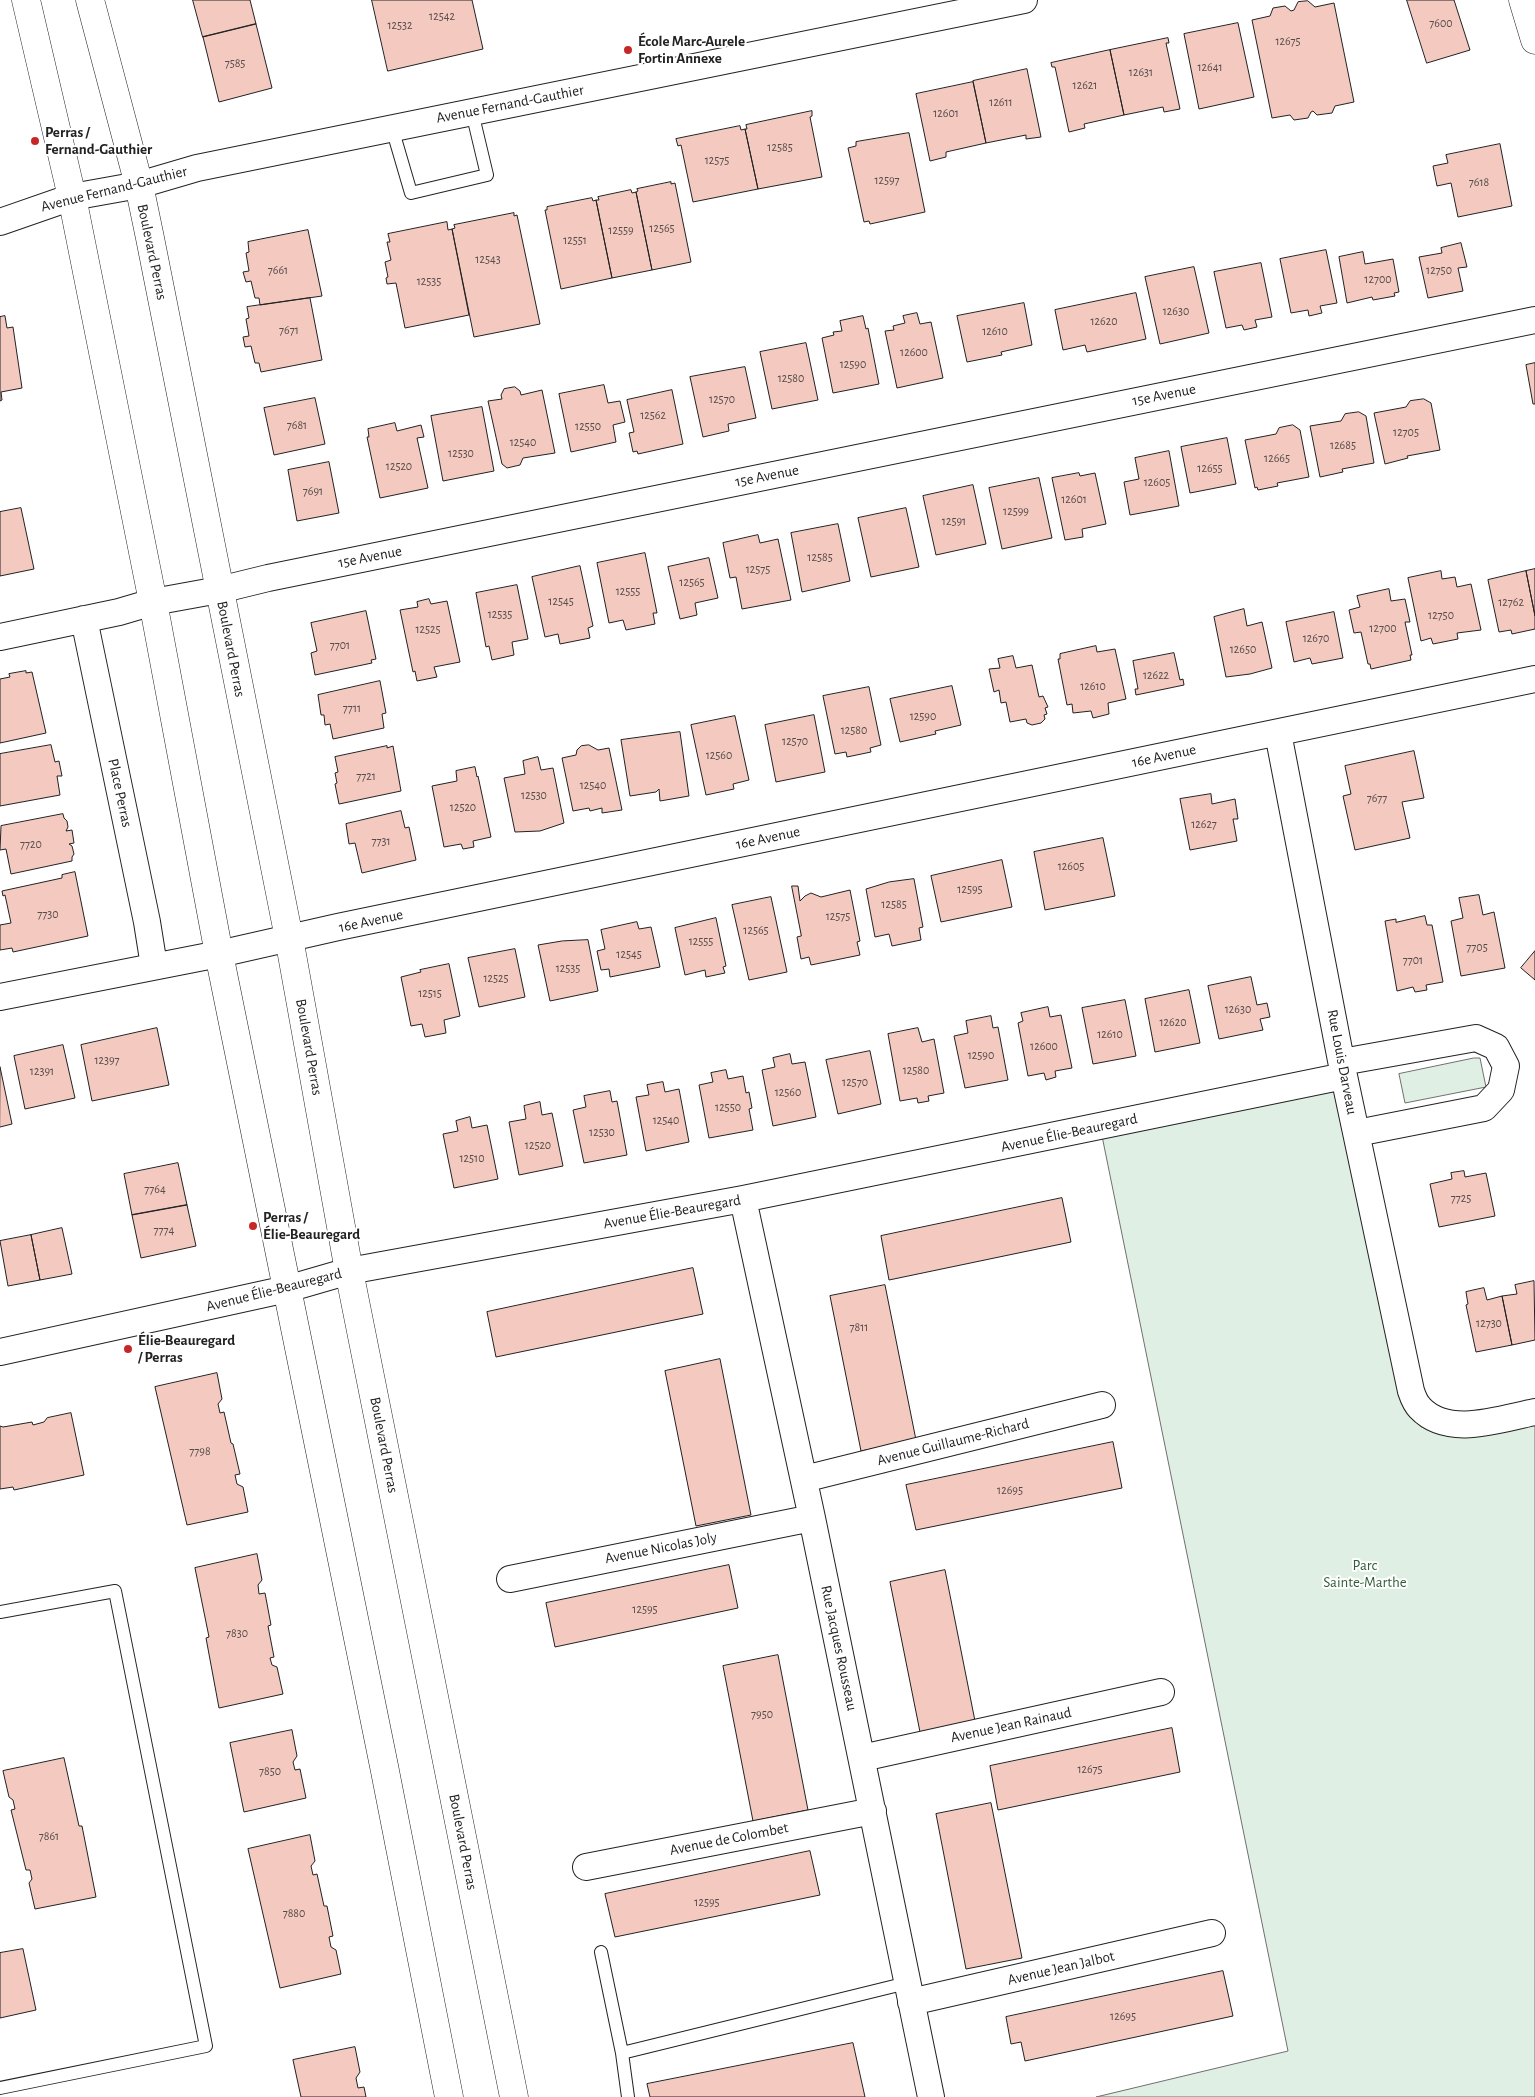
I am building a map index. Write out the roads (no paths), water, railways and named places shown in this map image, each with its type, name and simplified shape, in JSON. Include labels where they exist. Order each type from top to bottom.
[{"type":"main road","points":[[26,0],[72,197],[153,602],[219,954],[384,1766],[449,2097]]},
{"type":"main road","name":"Boulevard Perras","points":[[90,0],[138,185],[290,938],[349,1272],[514,2097]]},
{"type":"main road","points":[[1523,0],[1535,40]]},
{"type":"street","name":"Avenue Fernand-Gauthier","points":[[0,222],[72,197],[138,185],[197,168],[1024,0]]},
{"type":"street","name":"15e Avenue","points":[[0,637],[119,612],[153,602],[219,590],[298,572],[1535,320]]},
{"type":"street","name":"Place Perras","points":[[84,619],[141,893],[154,966]]},
{"type":"street","name":"16e Avenue","points":[[0,997],[219,954],[1535,679]]},
{"type":"street","name":"Rue Louis Darveau","points":[[1278,733],[1343,1069],[1411,1391],[1419,1408],[1433,1418],[1464,1426],[1535,1412]]},
{"type":"street","name":"Avenue Élie-Beauregard","points":[[0,1352],[287,1289],[349,1272],[743,1199],[1343,1069],[1476,1038],[1496,1047],[1506,1066],[1501,1090],[1484,1108],[1357,1133]]},
{"type":"street","name":"Rue Jacques Rousseau","points":[[743,1199],[804,1479],[931,2097]]},
{"type":"street","name":"Avenue Guillaume-Richard","points":[[804,1479],[1102,1405]]},
{"type":"street","name":"Avenue Nicolas Joly","points":[[510,1579],[812,1518]]},
{"type":"street","name":"Avenue Jean Rainaud","points":[[862,1758],[1161,1692]]},
{"type":"street","name":"Avenue de Colombet","points":[[586,1867],[873,1811]]},
{"type":"street","name":"Avenue Jean Jalbot","points":[[909,1992],[1212,1933]]},
{"type":"lane","points":[[392,128],[411,193],[487,175],[472,112]]},
{"type":"lane","points":[[0,1612],[115,1591],[206,2046],[0,2088]]},
{"type":"lane","points":[[601,1952],[622,2053],[628,2097]]},
{"type":"lane","points":[[622,2053],[909,1992]]},
{"type":"place","name":"École Marc-Aurele Fortin Annexe","points":[[628,50]]},
{"type":"place","name":"Perras / Fernand-Gauthier","points":[[35,141]]},
{"type":"place","name":"Perras / Élie-Beauregard","points":[[253,1226]]},
{"type":"place","name":"Élie-Beauregard / Perras","points":[[128,1349]]},
{"type":"park label","name":"Parc Sainte-Marthe","points":[[1365,1574]]}]
